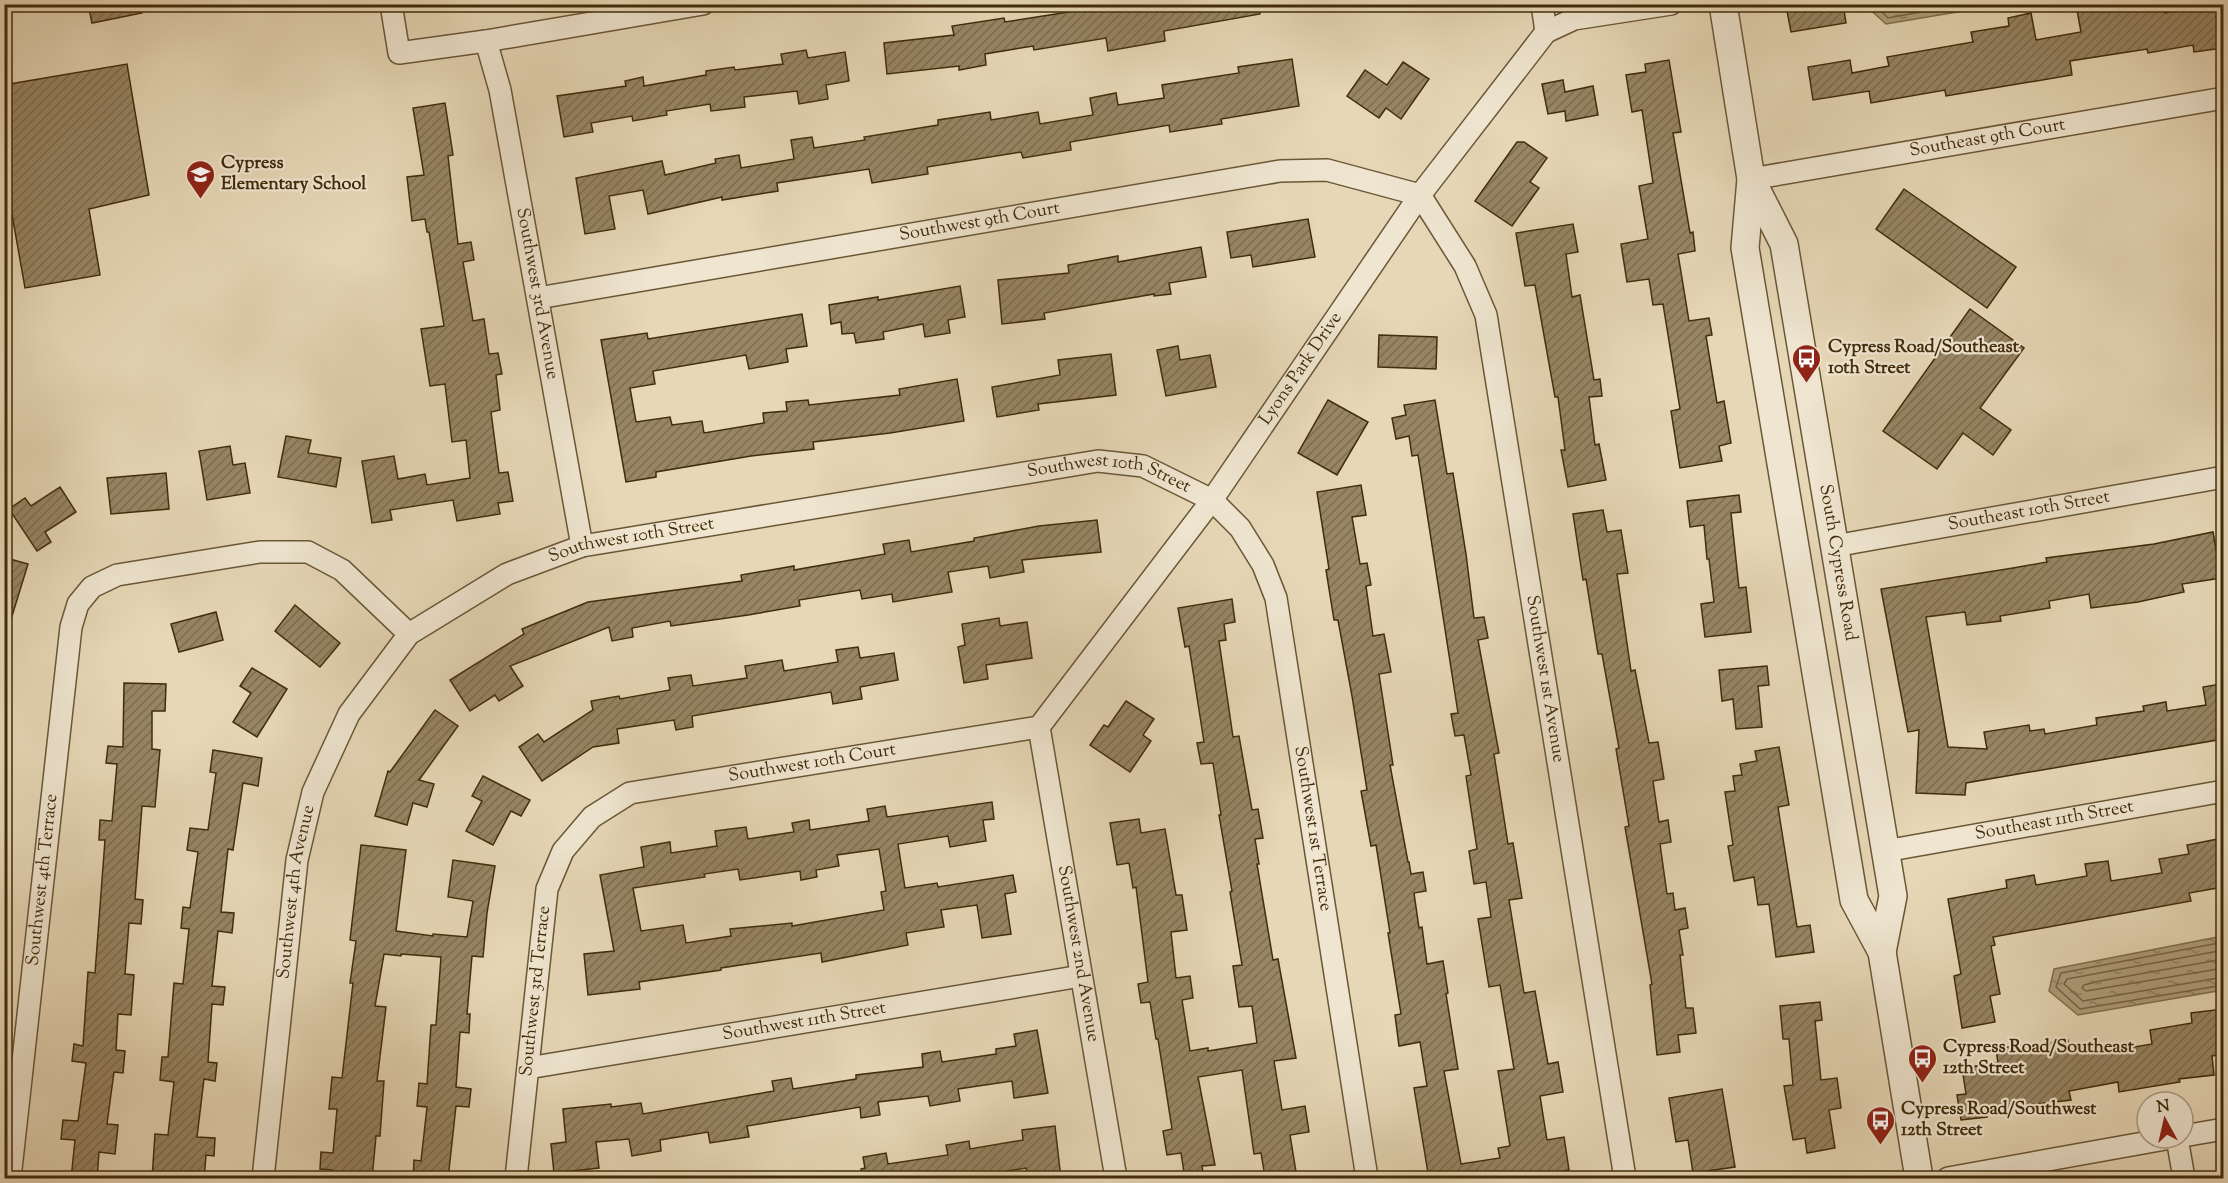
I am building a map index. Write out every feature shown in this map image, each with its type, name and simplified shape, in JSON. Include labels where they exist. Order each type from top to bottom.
[{"type":"street","points":[[391,4],[399,53],[486,41],[703,4]]},
{"type":"street","points":[[1542,4],[1546,32],[1574,20],[1671,4]]},
{"type":"street","name":"South Cypress Road","points":[[1722,4],[1751,179],[1745,248],[1854,900],[1882,952],[1919,1179]]},
{"type":"street","name":"Lyons Park Drive","points":[[1039,727],[1212,500],[1420,195],[1546,32]]},
{"type":"street","name":"Southwest 3rd Avenue","points":[[486,41],[500,90],[582,546]]},
{"type":"street","name":"Southeast 9th Court","points":[[1751,179],[2223,98]]},
{"type":"street","name":"Southwest 9th Court","points":[[538,298],[1280,171],[1327,170],[1420,195]]},
{"type":"street","name":"South Cypress Road","points":[[1751,179],[1784,244],[1893,896],[1882,952]]},
{"type":"street","name":"Southwest 1st Avenue","points":[[1420,195],[1465,266],[1486,315],[1625,1179]]},
{"type":"street","name":"Southwest 10th Street","points":[[409,634],[507,574],[582,546],[1098,461],[1143,466],[1212,500]]},
{"type":"street","name":"Southeast 10th Street","points":[[1834,546],[2223,477]]},
{"type":"street","name":"Southwest 1st Terrace","points":[[1212,500],[1240,528],[1263,565],[1276,598],[1367,1179]]},
{"type":"street","name":"Southwest 4th Terrace","points":[[10,1179],[71,627],[78,604],[92,587],[117,575],[260,552],[308,552],[342,570],[409,634]]},
{"type":"street","name":"Southwest 4th Avenue","points":[[263,1179],[297,860],[313,792],[349,714],[409,634]]},
{"type":"street","name":"Southwest 10th Court","points":[[592,817],[630,793],[1039,727]]},
{"type":"street","name":"Southwest 2nd Avenue","points":[[1039,727],[1116,1179]]},
{"type":"street","name":"Southeast 11th Street","points":[[1886,851],[2223,791]]},
{"type":"street","name":"Southwest 3rd Terrace","points":[[516,1179],[548,889],[563,850],[592,817]]},
{"type":"street","name":"Southwest 11th Street","points":[[528,1068],[1081,976]]},
{"type":"street","points":[[2195,1134],[2223,1129]]},
{"type":"street","points":[[1948,1179],[2135,1144]]},
{"type":"street","points":[[2179,1150],[2184,1179]]},
{"type":"water","points":[[1865,5],[1999,5],[1886,24]]},
{"type":"water","points":[[2223,936],[2223,990],[2078,1015],[2049,991],[2054,969]]},
{"type":"building","points":[[88,4],[142,4],[142,13],[92,23]]},
{"type":"building","points":[[1100,4],[1118,4],[1119,11],[1157,4],[1259,4],[1260,14],[1164,31],[1165,41],[1108,51],[1106,38],[1034,50],[1033,46],[985,54],[986,65],[959,70],[959,66],[887,74],[884,43],[954,35],[952,26],[1004,18],[1005,22],[1100,7]]},
{"type":"building","points":[[1801,4],[1843,4],[1846,23],[1791,32],[1787,11],[1802,9]]},
{"type":"building","points":[[2110,4],[2163,4],[2165,13],[2223,4],[2223,48],[2194,52],[2193,45],[2148,53],[2147,49],[2070,61],[2072,75],[1946,96],[1945,90],[1871,103],[1869,91],[1813,100],[1808,67],[1850,60],[1852,73],[1889,66],[1887,57],[1973,42],[1971,32],[2009,26],[2008,18],[2031,13],[2036,40],[2081,32],[2077,10]]},
{"type":"building","points":[[806,50],[808,58],[845,52],[849,81],[826,85],[828,99],[799,104],[797,91],[744,97],[745,107],[711,111],[710,104],[666,111],[667,115],[633,121],[632,116],[591,123],[593,132],[564,137],[557,96],[626,86],[625,81],[643,77],[644,86],[706,75],[706,71],[783,64],[781,54]]},
{"type":"building","points":[[1292,59],[1299,106],[1221,119],[1222,124],[1170,132],[1169,125],[1070,142],[1071,150],[1023,158],[1021,152],[927,167],[928,174],[872,183],[869,169],[777,183],[778,191],[722,200],[722,197],[648,214],[643,190],[609,196],[615,229],[585,234],[576,178],[662,161],[665,175],[716,163],[715,159],[739,155],[741,168],[794,159],[791,140],[812,137],[814,148],[938,125],[938,120],[990,112],[991,120],[1038,112],[1040,124],[1093,115],[1090,98],[1116,93],[1118,105],[1164,98],[1162,85],[1239,73],[1238,67]]},
{"type":"building","points":[[1669,60],[1681,132],[1673,133],[1695,251],[1678,254],[1689,321],[1709,318],[1712,335],[1706,336],[1717,403],[1724,401],[1731,443],[1719,446],[1722,461],[1680,468],[1671,411],[1680,409],[1663,304],[1653,305],[1649,279],[1627,282],[1621,244],[1648,239],[1639,186],[1653,183],[1642,110],[1632,112],[1626,75],[1646,72],[1645,64]]},
{"type":"building","points":[[1403,62],[1429,79],[1401,119],[1386,108],[1379,118],[1347,96],[1365,70],[1387,85]]},
{"type":"building","points":[[127,64],[149,195],[89,209],[100,275],[25,288],[10,203],[4,204],[4,85]]},
{"type":"building","points":[[1563,80],[1565,92],[1593,86],[1598,115],[1566,121],[1565,111],[1548,114],[1542,84]]},
{"type":"building","points":[[445,103],[453,155],[448,156],[458,244],[471,242],[474,260],[463,262],[473,321],[484,319],[489,354],[498,353],[502,374],[496,375],[500,410],[491,412],[499,473],[508,472],[513,501],[498,503],[500,514],[457,521],[453,500],[390,510],[392,520],[372,523],[362,461],[394,456],[398,479],[425,474],[427,485],[470,478],[466,440],[452,442],[445,384],[430,386],[421,329],[444,326],[429,232],[427,232],[425,219],[412,221],[407,177],[424,175],[413,108]]},
{"type":"building","points":[[1517,142],[1524,142],[1547,158],[1530,182],[1539,188],[1512,226],[1475,201]]},
{"type":"building","points":[[1904,189],[2016,267],[1987,308],[1876,229]]},
{"type":"building","points":[[1308,219],[1315,257],[1253,267],[1251,255],[1231,258],[1227,232]]},
{"type":"building","points":[[1573,224],[1578,252],[1566,254],[1572,297],[1580,295],[1594,380],[1600,379],[1602,396],[1589,397],[1595,445],[1599,444],[1606,480],[1568,487],[1561,450],[1565,450],[1558,397],[1555,397],[1535,285],[1525,286],[1516,233]]},
{"type":"building","points":[[1201,247],[1206,277],[1169,283],[1171,294],[1154,296],[1154,294],[1044,313],[1045,319],[1002,324],[998,280],[1069,273],[1068,265],[1118,256],[1118,262]]},
{"type":"building","points":[[960,286],[965,317],[948,320],[950,333],[925,337],[923,324],[883,332],[884,339],[856,343],[854,333],[842,334],[841,322],[831,324],[829,305],[878,297],[878,300]]},
{"type":"building","points":[[1970,309],[2024,348],[1980,408],[2011,430],[1993,455],[1963,433],[1937,469],[1883,431]]},
{"type":"building","points":[[802,314],[807,346],[786,349],[788,362],[749,369],[746,355],[653,371],[655,384],[630,388],[636,422],[670,417],[672,425],[702,421],[704,433],[764,423],[763,413],[787,411],[786,402],[808,400],[809,405],[900,395],[899,389],[957,379],[964,421],[813,442],[814,449],[751,456],[656,472],[656,477],[626,482],[601,340],[647,333],[648,339]]},
{"type":"building","points":[[1379,335],[1437,337],[1436,369],[1378,367]]},
{"type":"building","points":[[1178,346],[1180,360],[1210,355],[1216,387],[1166,396],[1157,350]]},
{"type":"building","points":[[1111,354],[1116,395],[1038,404],[1039,410],[997,417],[992,387],[1060,375],[1058,360]]},
{"type":"building","points":[[1328,400],[1368,422],[1337,475],[1298,453]]},
{"type":"building","points":[[1435,400],[1447,474],[1453,473],[1474,618],[1484,617],[1488,638],[1478,640],[1499,753],[1494,754],[1508,844],[1513,843],[1522,898],[1509,900],[1524,993],[1535,991],[1548,1064],[1558,1062],[1563,1092],[1540,1096],[1547,1140],[1564,1137],[1569,1170],[1543,1175],[1544,1179],[1523,1179],[1523,1175],[1499,1179],[1429,1179],[1414,1088],[1427,1086],[1420,1042],[1399,1046],[1395,1015],[1401,1014],[1388,933],[1390,933],[1376,845],[1371,846],[1361,791],[1367,790],[1338,620],[1334,620],[1326,570],[1329,569],[1317,492],[1361,485],[1366,515],[1352,517],[1360,564],[1367,563],[1371,585],[1366,586],[1373,636],[1384,634],[1391,672],[1379,674],[1393,765],[1390,765],[1408,862],[1411,874],[1423,872],[1426,891],[1414,893],[1419,928],[1422,927],[1427,964],[1443,961],[1458,1069],[1444,1071],[1461,1164],[1500,1158],[1498,1148],[1510,1146],[1498,1071],[1514,1069],[1500,985],[1489,987],[1478,919],[1491,917],[1486,882],[1474,884],[1469,851],[1477,849],[1466,776],[1471,775],[1464,735],[1455,736],[1451,714],[1458,713],[1418,455],[1412,456],[1409,436],[1396,439],[1392,418],[1406,415],[1404,405]]},
{"type":"building","points":[[286,436],[311,440],[308,453],[341,458],[336,487],[278,477]]},
{"type":"building","points":[[230,446],[233,465],[245,463],[250,493],[207,500],[199,451]]},
{"type":"building","points":[[166,473],[169,509],[111,514],[107,478]]},
{"type":"building","points":[[60,487],[76,512],[45,532],[51,542],[37,551],[9,509],[25,498],[31,506]]},
{"type":"building","points":[[1739,495],[1741,512],[1731,513],[1739,588],[1746,587],[1751,632],[1705,637],[1701,604],[1714,602],[1709,559],[1707,559],[1704,525],[1690,527],[1687,501]]},
{"type":"building","points":[[1603,510],[1607,532],[1621,530],[1628,573],[1617,574],[1631,671],[1635,670],[1649,743],[1658,742],[1664,779],[1653,781],[1659,822],[1668,820],[1671,842],[1660,844],[1667,894],[1673,893],[1675,910],[1685,908],[1688,928],[1679,930],[1683,955],[1680,955],[1686,1008],[1693,1008],[1696,1033],[1678,1035],[1680,1052],[1657,1055],[1650,985],[1652,984],[1625,827],[1629,826],[1616,749],[1619,748],[1602,654],[1598,654],[1586,579],[1583,580],[1573,514]]},
{"type":"building","points":[[1097,520],[1101,552],[1022,560],[1024,572],[990,578],[988,566],[948,572],[952,592],[893,602],[892,594],[862,599],[860,590],[799,600],[800,606],[748,615],[671,626],[670,621],[632,628],[633,637],[612,641],[609,627],[510,666],[523,686],[499,701],[495,695],[470,711],[450,680],[524,634],[522,629],[588,602],[742,581],[741,575],[794,566],[794,570],[885,554],[883,544],[909,540],[911,552],[1039,526]]},
{"type":"building","points":[[2213,532],[2221,578],[2182,584],[2184,592],[2138,602],[2091,608],[2089,594],[2049,601],[2050,608],[2000,616],[2001,621],[1967,625],[1965,612],[1926,617],[1948,747],[1987,749],[1984,732],[2029,725],[2030,731],[2044,729],[2045,734],[2097,725],[2096,718],[2144,711],[2143,706],[2166,702],[2167,711],[2206,705],[2203,687],[2220,684],[2223,690],[2223,739],[1966,783],[1965,795],[1916,793],[1919,730],[1908,732],[1881,589],[2047,562],[2046,558],[2154,544]]},
{"type":"building","points":[[10,559],[28,564],[9,626],[4,625],[4,579]]},
{"type":"building","points":[[1232,599],[1235,622],[1224,624],[1226,640],[1219,641],[1233,737],[1239,736],[1252,810],[1258,809],[1263,838],[1255,839],[1259,864],[1257,864],[1273,960],[1278,959],[1296,1058],[1274,1061],[1282,1110],[1305,1106],[1309,1132],[1290,1135],[1296,1172],[1265,1177],[1261,1153],[1254,1154],[1242,1070],[1198,1077],[1215,1165],[1202,1166],[1204,1179],[1185,1179],[1181,1153],[1167,1155],[1163,1131],[1172,1129],[1158,1039],[1156,1039],[1150,1002],[1141,1003],[1138,984],[1148,982],[1136,887],[1133,888],[1129,863],[1117,865],[1110,823],[1139,819],[1141,833],[1165,829],[1176,895],[1182,895],[1187,930],[1171,932],[1176,978],[1190,976],[1193,998],[1182,1000],[1190,1051],[1208,1048],[1208,1051],[1257,1043],[1252,1006],[1239,1007],[1233,966],[1242,965],[1219,815],[1221,815],[1213,763],[1201,764],[1197,743],[1204,742],[1189,646],[1185,647],[1178,608]]},
{"type":"building","points":[[295,605],[340,643],[320,667],[275,631]]},
{"type":"building","points":[[216,612],[223,640],[179,652],[171,624]]},
{"type":"building","points":[[999,618],[1000,626],[1027,622],[1032,658],[986,665],[988,679],[964,683],[958,647],[965,645],[962,624]]},
{"type":"building","points":[[858,647],[860,658],[894,653],[898,680],[860,687],[862,699],[833,704],[831,692],[692,716],[693,727],[676,730],[674,720],[617,729],[619,743],[593,747],[542,781],[519,747],[538,734],[544,742],[593,710],[591,701],[619,696],[620,699],[670,690],[668,678],[691,675],[693,686],[747,678],[745,666],[782,660],[784,671],[838,662],[836,650]]},
{"type":"building","points":[[1767,666],[1769,685],[1758,686],[1762,727],[1736,729],[1733,699],[1722,701],[1719,670]]},
{"type":"building","points":[[252,668],[287,689],[257,737],[233,722],[251,693],[240,686]]},
{"type":"building","points":[[124,683],[166,684],[165,711],[152,711],[152,749],[160,750],[155,807],[142,806],[135,899],[143,900],[141,924],[129,923],[125,974],[134,975],[131,1015],[118,1014],[116,1050],[125,1051],[123,1073],[114,1072],[107,1124],[118,1125],[115,1154],[99,1152],[97,1179],[71,1179],[75,1140],[61,1139],[63,1120],[78,1121],[86,1063],[72,1061],[74,1044],[83,1046],[88,972],[95,973],[105,840],[99,840],[100,820],[112,821],[117,764],[106,763],[108,746],[123,747]]},
{"type":"building","points":[[1126,701],[1154,719],[1143,735],[1151,741],[1130,772],[1090,745],[1104,725],[1108,727]]},
{"type":"building","points":[[435,710],[458,726],[419,780],[434,784],[427,807],[413,803],[407,825],[375,816],[388,771],[390,772]]},
{"type":"building","points":[[1779,747],[1789,805],[1778,807],[1797,927],[1810,925],[1814,952],[1776,957],[1769,904],[1758,905],[1754,877],[1734,881],[1728,846],[1733,845],[1725,792],[1735,791],[1733,776],[1742,775],[1740,764],[1757,761],[1755,751]]},
{"type":"building","points":[[213,750],[262,758],[258,786],[243,783],[233,850],[228,849],[221,912],[234,913],[232,933],[218,931],[212,986],[225,987],[223,1005],[212,1004],[208,1062],[217,1063],[215,1081],[204,1079],[197,1137],[215,1138],[214,1156],[206,1155],[204,1179],[152,1179],[155,1134],[168,1135],[174,1082],[160,1080],[162,1057],[168,1057],[174,983],[183,984],[189,929],[181,928],[183,907],[190,908],[198,852],[187,850],[190,828],[208,830],[216,773],[210,772]]},
{"type":"building","points":[[483,776],[530,800],[521,816],[511,811],[493,845],[466,831],[482,801],[472,796]]},
{"type":"building","points":[[992,802],[994,819],[983,820],[986,841],[950,847],[948,836],[898,844],[905,888],[937,883],[938,887],[1013,875],[1016,892],[1005,894],[1011,934],[982,938],[977,905],[941,910],[944,927],[906,933],[908,945],[822,962],[821,953],[721,968],[721,970],[639,982],[640,989],[588,995],[584,954],[614,951],[600,875],[644,867],[641,847],[670,842],[671,853],[717,846],[715,831],[746,827],[748,839],[794,832],[792,823],[809,820],[810,830],[869,821],[867,809],[885,806],[887,817]],"holes":[[[879,849],[886,891],[881,892],[884,910],[792,926],[792,923],[730,929],[731,936],[686,943],[683,925],[641,931],[633,888],[705,877],[704,874],[738,869],[740,880],[800,871],[801,880],[817,877],[816,870],[839,866],[837,855]]]},
{"type":"building","points":[[2223,838],[2223,887],[2189,893],[2191,901],[1993,937],[1995,945],[1991,946],[2000,994],[1990,996],[1995,1022],[1962,1028],[1954,976],[1961,974],[1948,899],[2007,888],[2006,880],[2034,875],[2036,885],[2087,876],[2085,864],[2108,861],[2111,881],[2162,873],[2159,859],[2189,854],[2187,845]]},
{"type":"building","points":[[361,845],[406,850],[396,931],[433,936],[433,934],[467,937],[473,901],[448,897],[453,860],[495,866],[483,957],[472,956],[467,1014],[470,1014],[469,1033],[460,1032],[456,1087],[471,1089],[469,1107],[456,1106],[448,1179],[413,1179],[414,1160],[421,1161],[427,1107],[417,1106],[419,1083],[427,1084],[431,1025],[436,1025],[441,957],[384,954],[375,1006],[386,1007],[377,1081],[384,1081],[380,1136],[376,1136],[372,1179],[332,1179],[332,1170],[320,1169],[321,1152],[333,1153],[337,1109],[329,1109],[332,1077],[342,1078],[356,941],[350,940]]},
{"type":"building","points":[[1820,1002],[1822,1020],[1815,1021],[1821,1080],[1837,1078],[1841,1108],[1829,1110],[1835,1148],[1807,1153],[1805,1138],[1793,1140],[1784,1086],[1793,1085],[1789,1039],[1783,1039],[1780,1006]]},
{"type":"building","points":[[2223,1009],[2223,1054],[2212,1056],[2214,1075],[2179,1079],[2180,1082],[2119,1092],[2118,1082],[2069,1091],[2071,1100],[1986,1110],[1987,1117],[1961,1120],[1957,1095],[1966,1094],[1962,1068],[1998,1063],[1996,1049],[2021,1045],[2021,1048],[2068,1040],[2070,1050],[2098,1045],[2100,1053],[2152,1044],[2150,1030],[2192,1023],[2191,1013]]},
{"type":"building","points":[[1037,1030],[1048,1093],[1014,1098],[1012,1081],[958,1089],[960,1101],[930,1106],[928,1096],[878,1102],[880,1115],[861,1118],[860,1107],[747,1126],[749,1137],[710,1143],[708,1132],[660,1140],[661,1151],[632,1156],[629,1139],[596,1142],[599,1168],[554,1173],[551,1144],[566,1142],[563,1109],[641,1103],[643,1114],[774,1091],[772,1081],[791,1078],[793,1089],[856,1079],[856,1075],[923,1067],[922,1054],[940,1051],[942,1062],[996,1054],[996,1049],[1016,1046],[1014,1034]]},
{"type":"building","points":[[1722,1089],[1735,1167],[1693,1173],[1688,1140],[1676,1142],[1669,1098]]},
{"type":"building","points":[[1055,1126],[1061,1179],[1028,1179],[1026,1168],[961,1179],[862,1179],[861,1169],[865,1168],[863,1157],[886,1153],[888,1164],[948,1155],[946,1145],[969,1141],[970,1149],[1023,1140],[1022,1130]]},
{"type":"place","name":"Cypress Elementary School","points":[[200,200]]},
{"type":"place","name":"Cypress Road/Southeast 10th Street","points":[[1807,384]]},
{"type":"place","name":"Cypress Road/Southeast 12th Street","points":[[1922,1084]]},
{"type":"place","name":"Cypress Road/Southwest 12th Street","points":[[1880,1146]]}]
